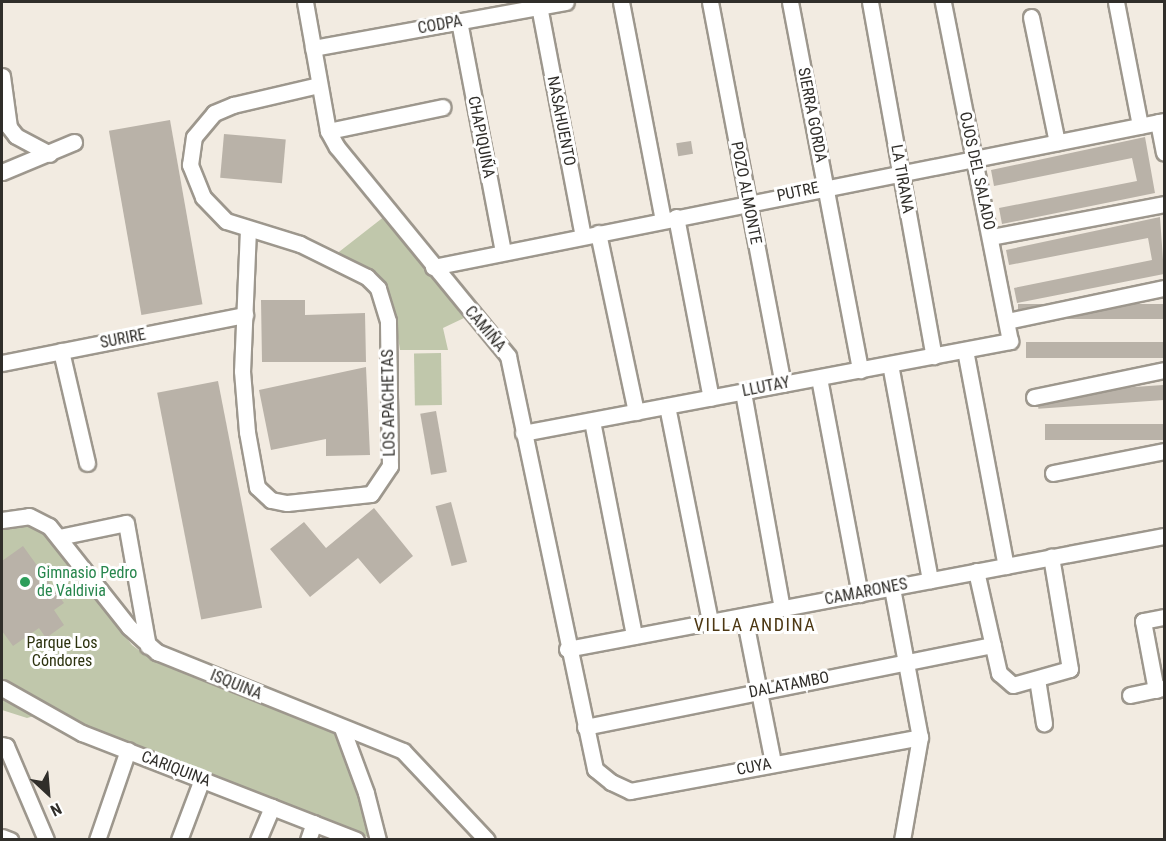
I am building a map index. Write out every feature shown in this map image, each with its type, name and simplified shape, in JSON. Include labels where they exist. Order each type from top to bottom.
[{"type":"street","name":"CAMIÑA","points":[[305,2],[328,131],[337,147],[432,267],[507,356],[567,649],[595,769]]},
{"type":"street","name":"CODPA","points":[[313,48],[566,2]]},
{"type":"street","points":[[621,2],[711,398]]},
{"type":"street","name":"POZO ALMONTE","points":[[710,2],[783,384]]},
{"type":"street","name":"SIERRA GORDA","points":[[790,2],[860,370]]},
{"type":"street","name":"LA TIRANA","points":[[870,2],[934,356]]},
{"type":"street","name":"OJOS DEL SALADO","points":[[943,2],[1010,341]]},
{"type":"street","points":[[1116,2],[1140,126]]},
{"type":"street","name":"NASAHUENTO","points":[[539,6],[583,236]]},
{"type":"street","points":[[1031,17],[1057,142]]},
{"type":"street","name":"CHAPIQUIÑA","points":[[459,21],[503,252]]},
{"type":"street","points":[[2,76],[9,127],[16,136],[50,154]]},
{"type":"street","name":"LOS APACHETAS","points":[[248,229],[242,352],[245,416],[257,487],[263,496],[287,503],[371,494],[390,466],[388,321],[383,298],[367,277],[300,243],[226,221],[203,197],[190,165],[194,137],[206,120],[223,108],[319,85]]},
{"type":"street","points":[[328,131],[443,107]]},
{"type":"street","points":[[1161,122],[1164,152]]},
{"type":"street","name":"PUTRE","points":[[432,267],[900,171],[1161,122]]},
{"type":"street","points":[[2,172],[50,154],[74,142]]},
{"type":"street","points":[[991,237],[1164,204]]},
{"type":"street","points":[[598,233],[636,412]]},
{"type":"street","points":[[1007,321],[1164,288]]},
{"type":"street","name":"SURIRE","points":[[2,363],[245,315]]},
{"type":"street","name":"LLUTAY","points":[[523,433],[1010,341]]},
{"type":"street","points":[[965,350],[1006,566]]},
{"type":"street","points":[[61,351],[87,463]]},
{"type":"street","points":[[890,364],[930,580]]},
{"type":"street","points":[[1034,397],[1164,370]]},
{"type":"street","points":[[819,378],[860,594]]},
{"type":"street","points":[[743,392],[782,608]]},
{"type":"street","points":[[668,406],[710,622]]},
{"type":"street","points":[[592,421],[634,636]]},
{"type":"street","points":[[1053,473],[1164,451]]},
{"type":"street","name":"ISQUINA","points":[[2,520],[20,516],[38,518],[58,537],[148,646],[342,728],[390,744],[412,758],[487,840]]},
{"type":"street","points":[[58,537],[126,523],[148,646]]},
{"type":"street","name":"CAMARONES","points":[[567,649],[1164,536]]},
{"type":"street","points":[[976,571],[999,673],[1005,681],[1013,685],[1062,674],[1070,669],[1071,662],[1051,557]]},
{"type":"street","points":[[892,588],[908,662],[920,737],[909,813],[902,840]]},
{"type":"street","points":[[744,616],[773,763]]},
{"type":"street","points":[[1130,695],[1160,689],[1143,621],[1164,617]]},
{"type":"street","name":"DALATAMBO","points":[[585,727],[993,645]]},
{"type":"street","points":[[1037,679],[1044,723]]},
{"type":"street","name":"CARIQUINA","points":[[2,688],[60,722],[356,840]]},
{"type":"street","points":[[342,728],[366,793],[378,840]]},
{"type":"street","name":"CUYA","points":[[595,769],[611,782],[630,791],[920,737]]},
{"type":"street","points":[[2,745],[6,746],[46,840]]},
{"type":"street","points":[[97,840],[128,750]]},
{"type":"street","points":[[179,840],[202,779]]},
{"type":"street","points":[[258,840],[272,807]]},
{"type":"street","points":[[308,840],[314,823]]},
{"type":"street","points":[[2,837],[10,840]]},
{"type":"green space","points":[[385,216],[464,318],[443,328],[448,350],[400,350],[392,300],[381,283],[335,255]]},
{"type":"green space","points":[[414,353],[441,353],[442,405],[415,405]]},
{"type":"green space","name":"Parque Los Cóndores","points":[[29,524],[45,532],[132,645],[144,654],[336,734],[349,762],[374,839],[301,815],[52,711],[27,718],[2,710],[2,528]]},
{"type":"building","points":[[170,120],[202,304],[141,315],[109,131]]},
{"type":"building","points":[[224,134],[286,139],[282,183],[220,178]]},
{"type":"building","points":[[1145,137],[1155,193],[1002,224],[999,208],[1137,181],[1132,158],[994,186],[991,170]]},
{"type":"building","points":[[691,141],[693,154],[678,156],[676,143]]},
{"type":"building","points":[[1160,217],[1164,274],[1017,303],[1014,288],[1152,260],[1148,238],[1009,265],[1006,250]]},
{"type":"building","points":[[261,300],[305,300],[305,315],[365,313],[366,362],[262,362]]},
{"type":"building","points":[[1018,304],[1164,304],[1164,319],[1018,319]]},
{"type":"building","points":[[1026,342],[1164,342],[1164,358],[1026,358]]},
{"type":"building","points":[[366,367],[370,455],[326,456],[326,439],[271,450],[259,390]]},
{"type":"building","points":[[218,381],[262,608],[201,620],[157,393]]},
{"type":"building","points":[[1163,385],[1164,400],[1038,409],[1037,394]]},
{"type":"building","points":[[436,411],[447,472],[431,475],[420,414]]},
{"type":"building","points":[[1045,424],[1164,424],[1164,440],[1045,440]]},
{"type":"building","points":[[451,502],[467,562],[452,566],[436,506]]},
{"type":"building","points":[[374,508],[413,556],[380,584],[358,558],[310,597],[270,549],[304,522],[326,548]]},
{"type":"building","name":"Gimnasio Pedro de Valdivia","points":[[23,546],[64,603],[54,610],[64,625],[46,638],[39,628],[13,646],[2,631],[2,561]]},
{"type":"place","name":"Gimnasio Pedro de Valdivia","points":[[25,582]]},
{"type":"district","name":"VILLA ANDINA","points":[[755,625]]}]
